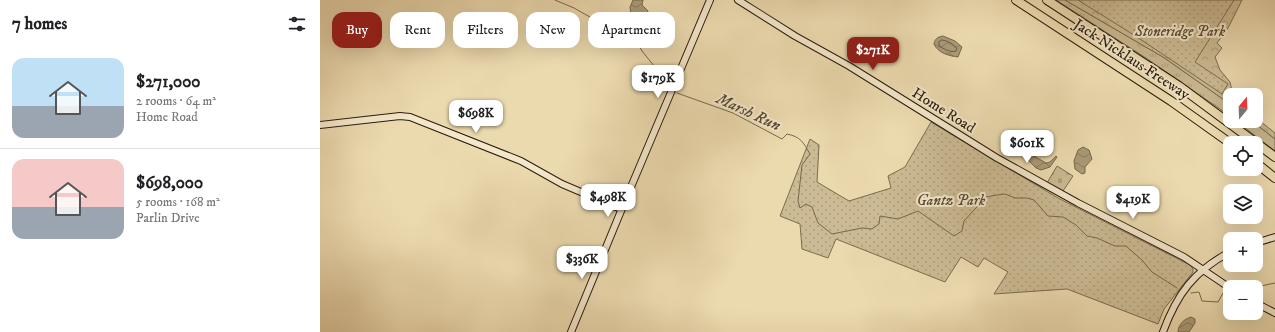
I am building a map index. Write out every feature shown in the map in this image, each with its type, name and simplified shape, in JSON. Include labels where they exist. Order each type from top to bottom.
[{"type":"highway","name":"Jack Nicklaus Freeway","points":[[1016,0],[1171,100],[1223,138]]},
{"type":"highway","name":"Jack Nicklaus Freeway","points":[[1047,0],[1179,86],[1275,157]]},
{"type":"highway","points":[[1263,169],[1275,178]]},
{"type":"street","points":[[571,332],[710,0]]},
{"type":"street","name":"Home Road","points":[[738,0],[997,158],[1078,203],[1170,249],[1223,283]]},
{"type":"street","points":[[320,125],[400,116],[410,117],[521,161],[562,184],[622,209]]},
{"type":"street","points":[[1263,241],[1275,237]]},
{"type":"street","points":[[1163,332],[1177,300],[1187,287],[1203,269],[1223,256]]},
{"type":"street","points":[[1263,307],[1275,313]]},
{"type":"green space","points":[[1056,0],[1065,0],[1163,57],[1223,99],[1223,111],[1146,58]]},
{"type":"green space","name":"Stoneridge Park","points":[[1065,0],[1242,0],[1228,28],[1217,43],[1222,48],[1215,57],[1220,70],[1230,82],[1231,88],[1223,88],[1223,99],[1163,57]]},
{"type":"green space","name":"Stoneridge Park","points":[[1078,0],[1234,0],[1195,62],[1228,84],[1226,88],[1223,88],[1222,94],[1137,37]]},
{"type":"green space","name":"Gantz Park","points":[[931,122],[1058,198],[1190,265],[1193,272],[1164,309],[1158,324],[1067,289],[994,294],[1008,272],[984,258],[978,267],[961,257],[945,282],[836,239],[828,258],[802,249],[800,224],[780,216],[810,139],[819,145],[817,182],[849,201],[891,188],[888,176],[905,167]]},
{"type":"green space","points":[[1263,124],[1275,133],[1275,139],[1261,128],[1263,128]]},
{"type":"green space","points":[[1245,128],[1261,128],[1275,139],[1275,151],[1263,142],[1263,136],[1256,136]]},
{"type":"green space","points":[[1057,166],[1073,176],[1063,191],[1047,183]]},
{"type":"water","points":[[633,0],[643,0],[642,5],[648,11],[631,12],[630,7]]},
{"type":"water","points":[[943,36],[955,41],[962,47],[958,57],[944,54],[938,50],[934,44],[938,38]]},
{"type":"water","points":[[1083,147],[1089,150],[1092,159],[1085,167],[1085,173],[1082,174],[1075,169],[1074,161],[1078,150]]},
{"type":"water","points":[[1029,155],[1034,156],[1046,163],[1050,162],[1056,156],[1057,157],[1050,167],[1041,170],[1026,160]]},
{"type":"water","points":[[1191,317],[1195,319],[1195,323],[1189,332],[1178,332],[1182,323]]},
{"type":"waterway","name":"Marsh Run","points":[[555,0],[574,8],[597,21],[609,16],[623,18],[642,51],[667,82]]},
{"type":"waterway","name":"Marsh Run","points":[[677,93],[733,113],[782,139],[787,134],[796,137],[801,141],[810,154],[802,165],[798,201],[800,208],[806,204],[812,207],[818,223],[832,234],[862,228],[872,229],[879,224],[880,216],[898,219],[918,211],[954,236],[962,231],[964,221],[986,197],[1005,194],[1015,198],[1027,198],[1034,200],[1048,216],[1063,217],[1076,225],[1087,236],[1097,238],[1115,246],[1126,246],[1142,260],[1152,272],[1177,288]]},
{"type":"waterway","name":"Marsh Run","points":[[1263,286],[1275,283]]},
{"type":"waterway","name":"Marsh Run","points":[[1191,293],[1199,292],[1202,301],[1218,302],[1223,293]]}]
